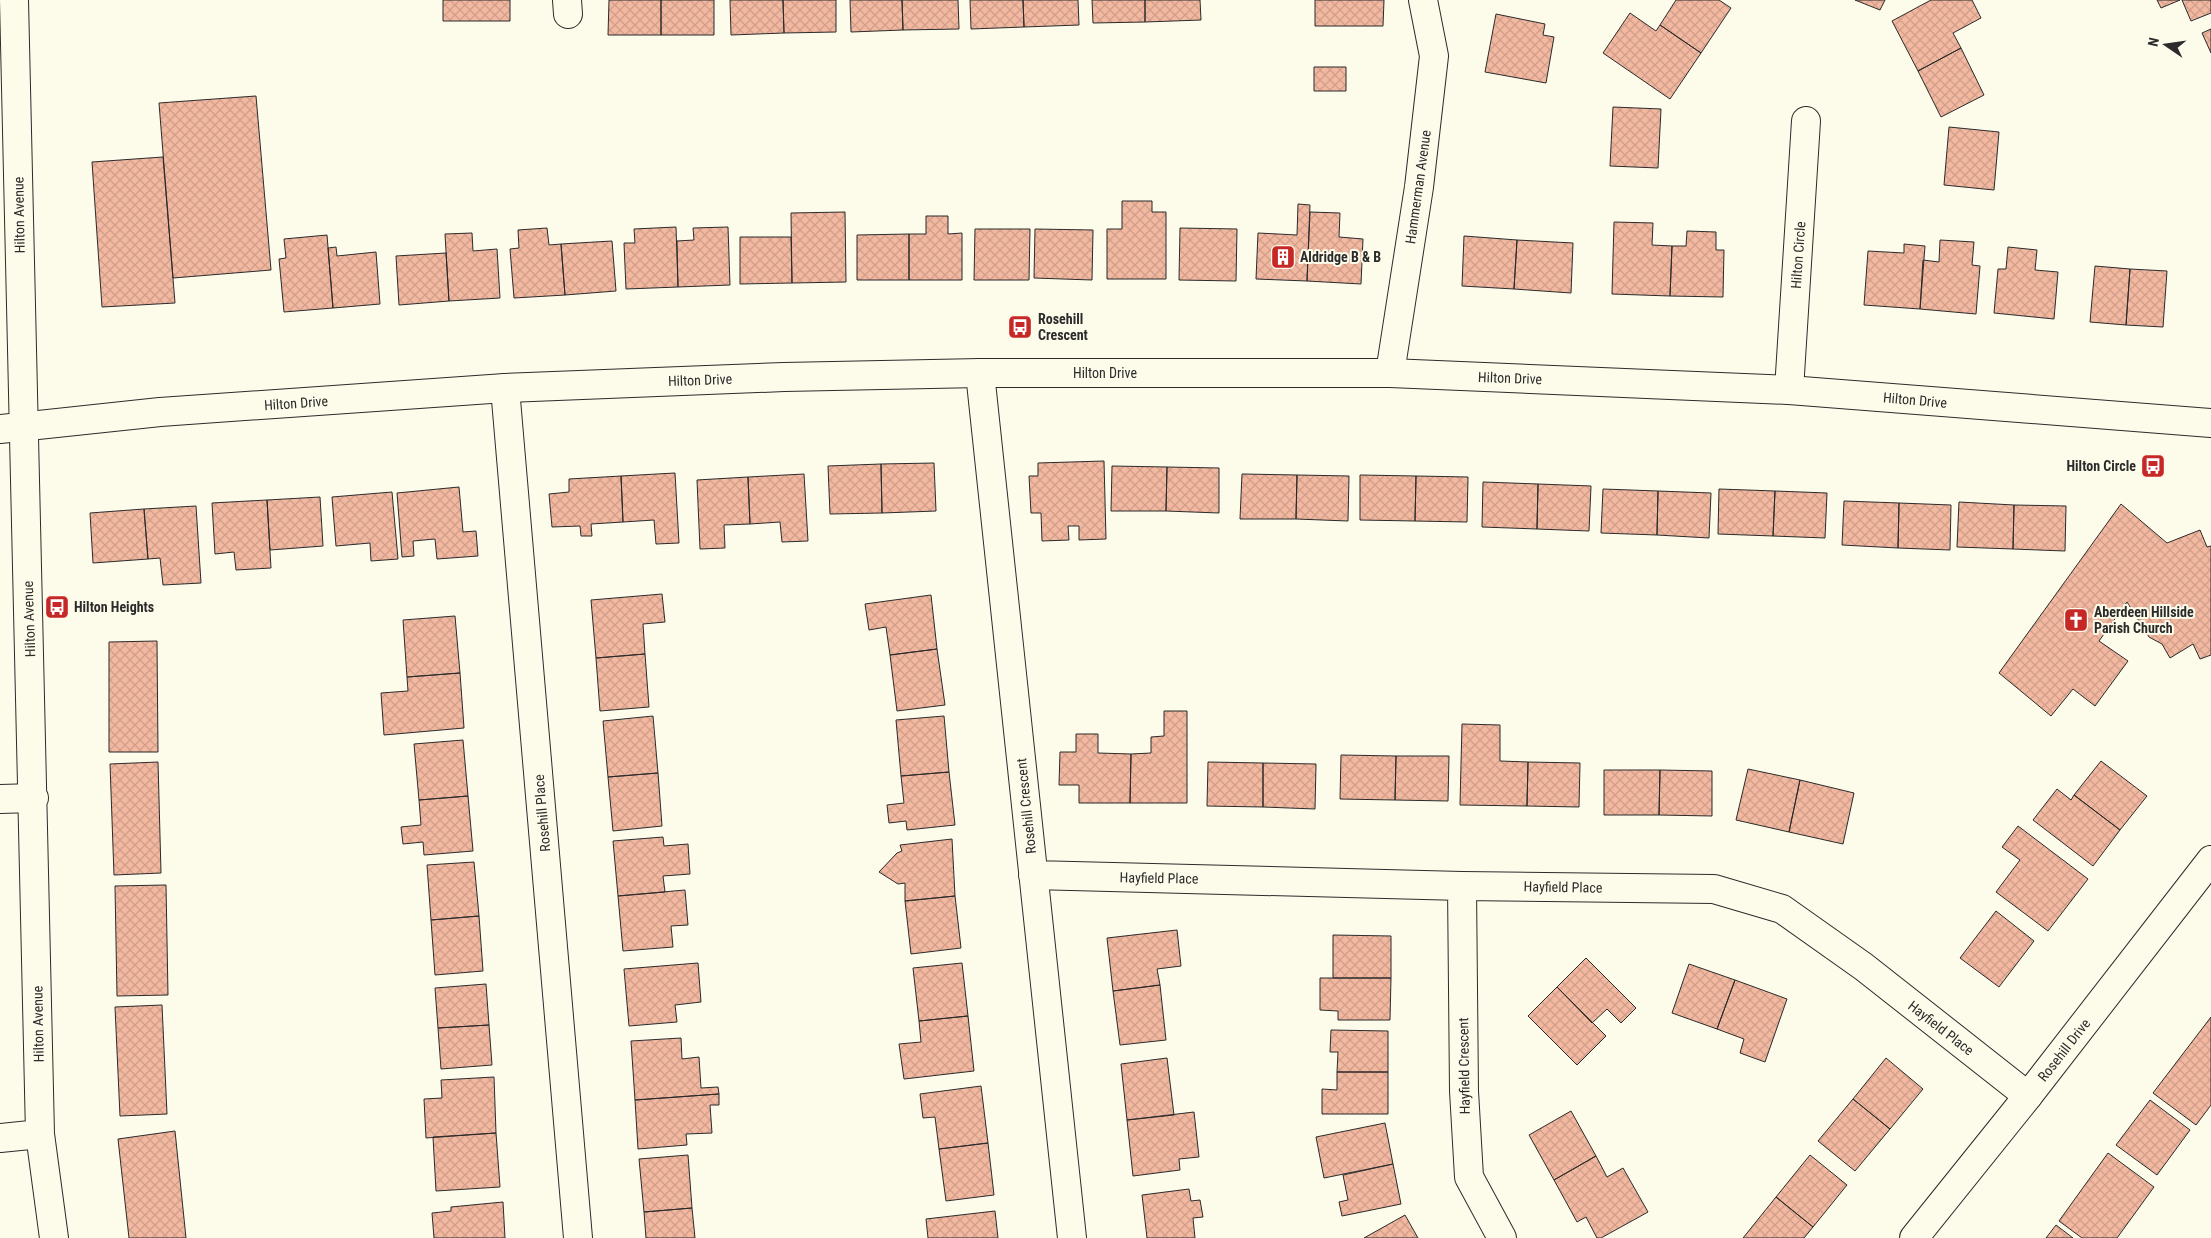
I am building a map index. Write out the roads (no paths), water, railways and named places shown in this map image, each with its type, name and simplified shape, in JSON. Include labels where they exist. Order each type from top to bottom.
[{"type":"street","name":"Hilton Avenue","points":[[14,0],[12,428],[34,798],[40,1134],[54,1238]]},
{"type":"street","name":"Hammerman Avenue","points":[[1390,373],[1419,187],[1434,56],[1423,0]]},
{"type":"street","name":"Hilton Circle","points":[[1789,390],[1806,121]]},
{"type":"street","name":"Hilton Drive","points":[[12,428],[160,412],[505,388],[784,377],[980,373],[1390,373],[1789,390],[2211,423]]},
{"type":"street","name":"Rosehill Crescent","points":[[980,373],[1072,1238]]},
{"type":"street","name":"Rosehill Place","points":[[505,388],[578,1238]]},
{"type":"street","points":[[0,799],[34,798]]},
{"type":"street","name":"Rosehill Drive","points":[[1914,1238],[2028,1096],[2211,860]]},
{"type":"street","name":"Hayfield Place","points":[[1033,876],[1462,886],[1714,889],[1782,909],[1864,967],[2028,1096]]},
{"type":"street","name":"Hayfield Crescent","points":[[1462,886],[1464,1091],[1469,1177],[1502,1238]]},
{"type":"street","points":[[0,1138],[40,1134]]},
{"type":"place","name":"Aldridge B & B","points":[[1283,257]]},
{"type":"place","name":"Rosehill Crescent","points":[[1020,327]]},
{"type":"place","name":"Hilton Circle","points":[[2153,466]]},
{"type":"place","name":"Hilton Heights","points":[[57,607]]},
{"type":"place","name":"Aberdeen Hillside Parish Church","points":[[2076,620]]}]
